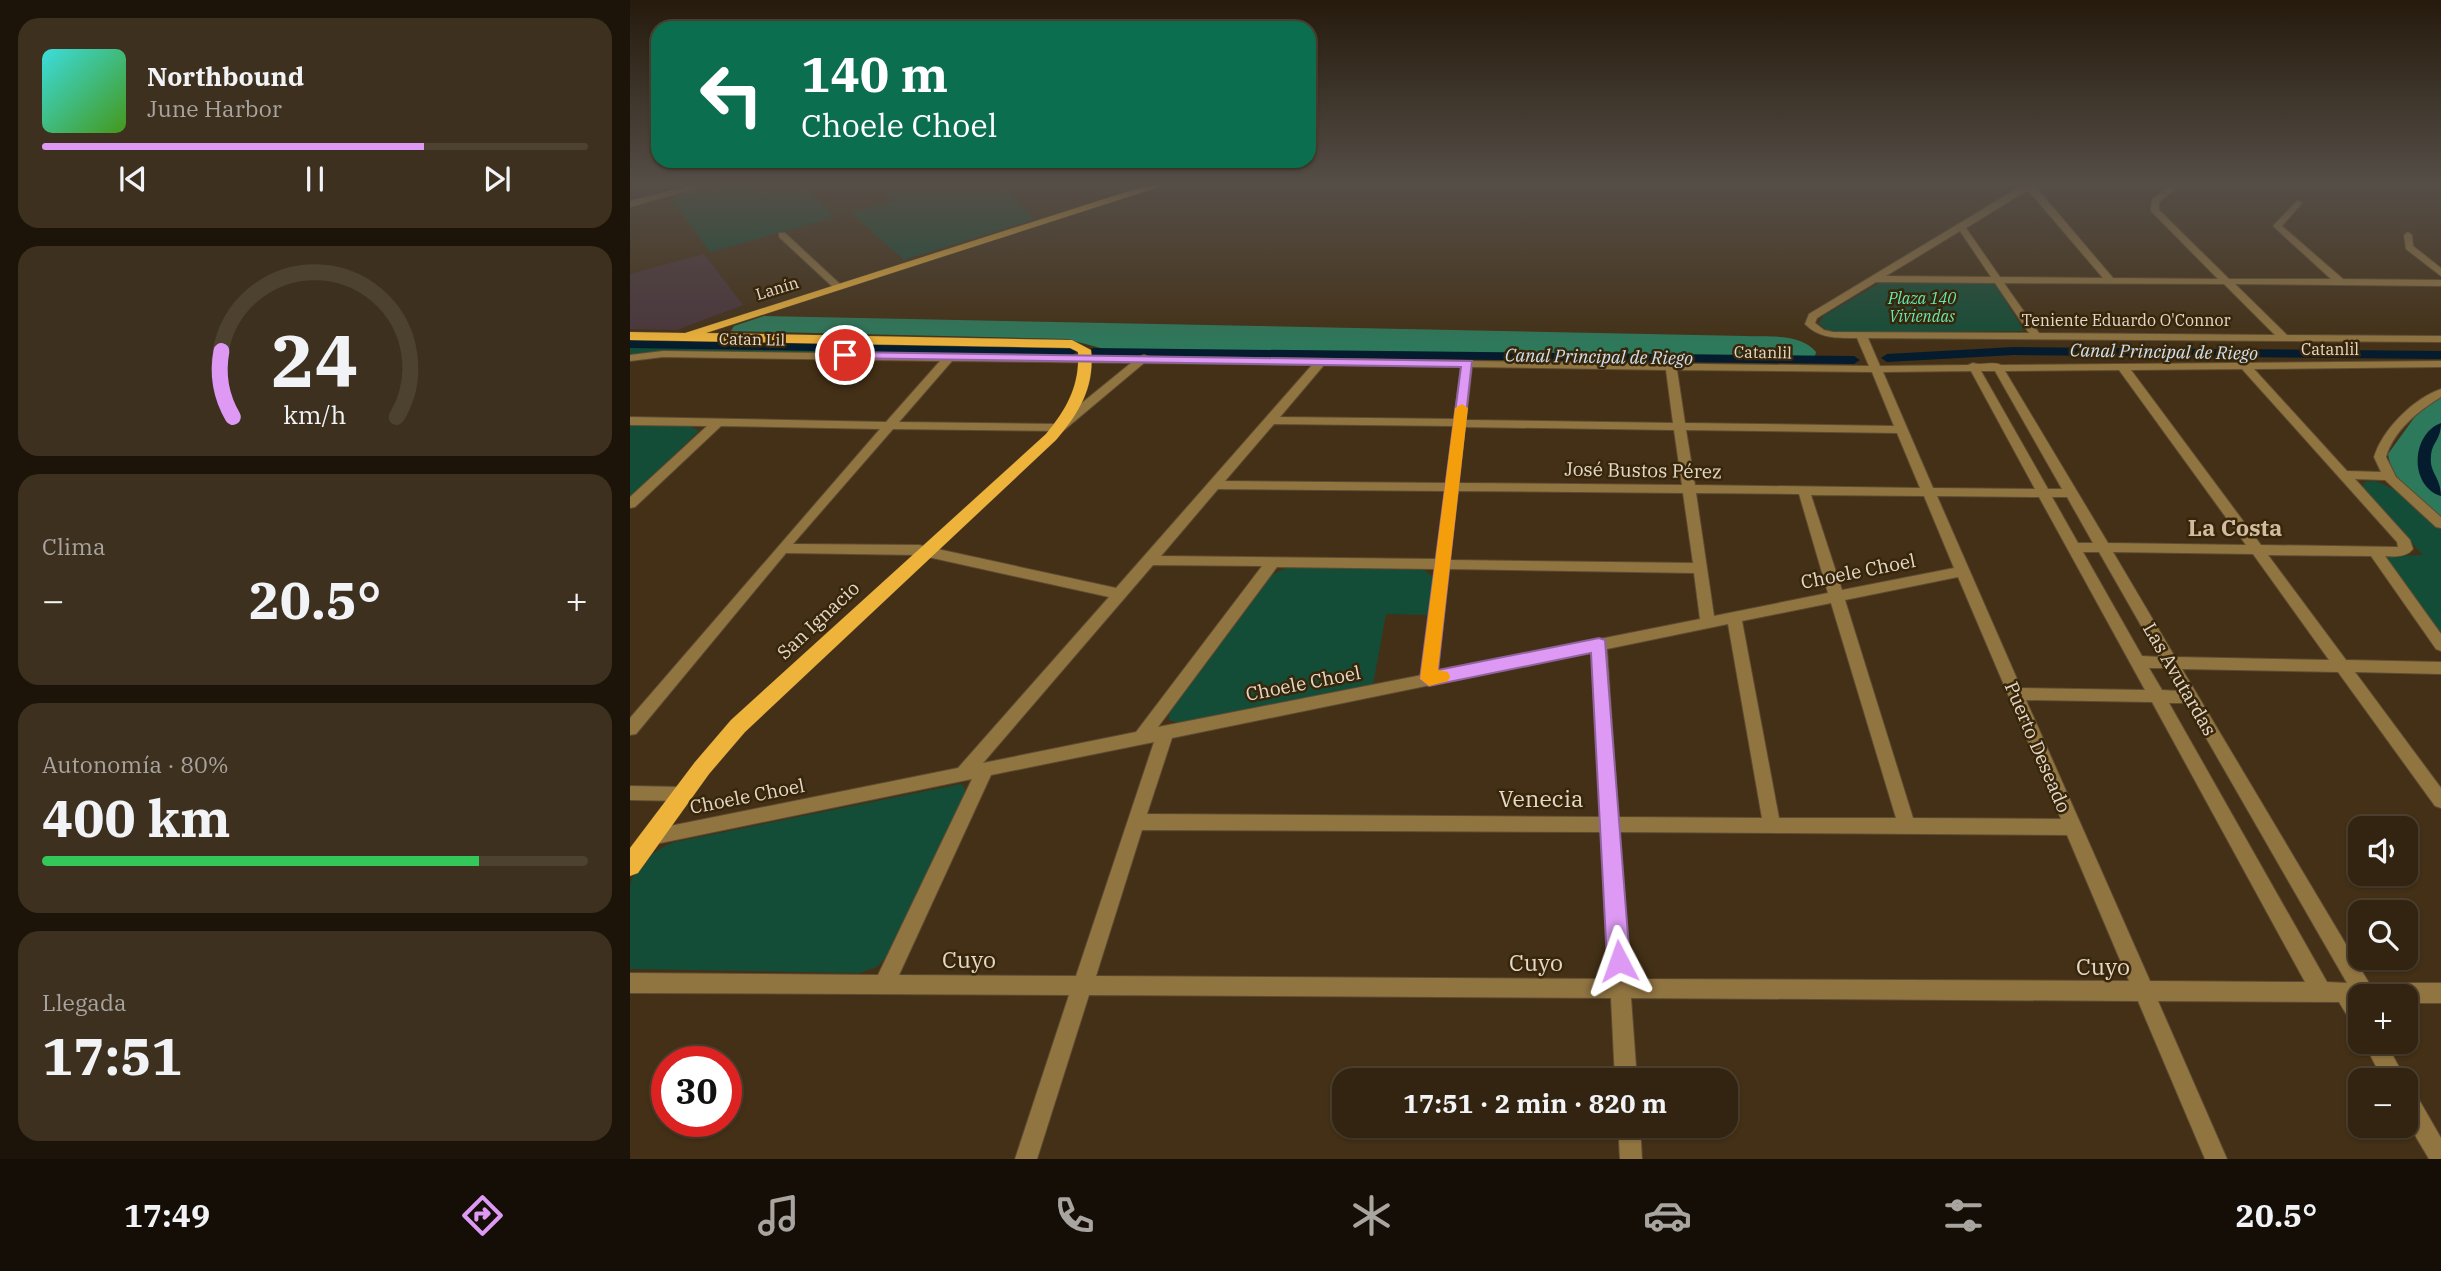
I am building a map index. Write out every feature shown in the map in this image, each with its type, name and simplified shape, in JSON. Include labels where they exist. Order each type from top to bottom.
[{"type":"main road","name":"Lanín","points":[[685,337],[710,326],[989,239]]},
{"type":"main road","points":[[630,336],[1066,344],[1080,346],[1085,358]]},
{"type":"main road","name":"San Ignacio","points":[[630,866],[713,754],[745,718],[1059,428],[1080,395],[1085,375],[1085,358]]},
{"type":"street","points":[[786,239],[837,286]]},
{"type":"street","points":[[1874,279],[1941,239]]},
{"type":"street","points":[[1969,239],[2036,336]]},
{"type":"street","points":[[2075,239],[2111,281]]},
{"type":"street","points":[[2183,239],[2284,338]]},
{"type":"street","points":[[2292,239],[2340,282]]},
{"type":"street","points":[[2408,239],[2409,247],[2441,273]]},
{"type":"street","points":[[1874,279],[2441,283]]},
{"type":"street","name":"Teniente Eduardo O'Connor","points":[[1874,279],[1813,316],[1809,321],[1812,327],[1827,334],[1861,335],[2441,339]]},
{"type":"street","name":"Puerto Deseado","points":[[1861,335],[2216,1159]]},
{"type":"street","name":"Catan Lil","points":[[630,358],[663,354],[1085,358]]},
{"type":"street","points":[[630,729],[782,548],[950,356]]},
{"type":"street","name":"Catanlil","points":[[1085,358],[1875,369],[1973,366],[2441,364]]},
{"type":"street","name":"San Ignacio","points":[[1059,428],[1144,358]]},
{"type":"street","points":[[963,774],[1322,361]]},
{"type":"street","points":[[1429,679],[1467,363]]},
{"type":"street","points":[[2073,547],[2374,551],[2406,549],[2403,540],[2244,365]]},
{"type":"street","points":[[1671,366],[1708,622]]},
{"type":"street","name":"Las Avutardas","points":[[1973,366],[2321,992]]},
{"type":"street","name":"Las Avutardas","points":[[1997,366],[2191,697],[2349,984]]},
{"type":"street","points":[[2122,366],[2441,801]]},
{"type":"street","points":[[2441,392],[2416,406],[2383,447],[2381,462],[2388,476],[2441,524]]},
{"type":"street","points":[[1270,420],[1901,430]]},
{"type":"street","points":[[630,421],[1059,428]]},
{"type":"street","points":[[630,504],[718,422]]},
{"type":"street","points":[[2344,475],[2388,476]]},
{"type":"street","name":"José Bustos Pérez","points":[[1214,485],[2071,494]]},
{"type":"street","points":[[1804,491],[1908,826]]},
{"type":"street","points":[[782,548],[926,552],[1119,594]]},
{"type":"street","points":[[2374,551],[2441,645]]},
{"type":"street","points":[[1149,560],[1700,568]]},
{"type":"street","points":[[1141,738],[1273,562]]},
{"type":"street","name":"Choele Choel","points":[[651,837],[1962,571]]},
{"type":"street","points":[[1734,617],[1772,825]]},
{"type":"street","points":[[1599,645],[1625,1068]]},
{"type":"street","points":[[2137,662],[2441,668]]},
{"type":"street","points":[[2015,694],[2191,697]]},
{"type":"street","points":[[1026,1159],[1165,733]]},
{"type":"street","points":[[884,984],[985,769]]},
{"type":"street","name":"Choele Choel","points":[[630,793],[683,794]]},
{"type":"street","name":"Venecia","points":[[1136,822],[2073,827]]},
{"type":"street","name":"Cuyo","points":[[630,983],[2348,993]]},
{"type":"street","name":"Cuyo","points":[[2418,993],[2441,993]]},
{"type":"street","points":[[2418,1119],[2441,1158]]},
{"type":"street","points":[[1630,1138],[1631,1159]]},
{"type":"shaded area","points":[[704,254],[743,305],[677,330],[630,329],[630,274]]},
{"type":"green space","points":[[700,239],[756,239],[710,252]]},
{"type":"green space","points":[[880,239],[970,239],[904,260]]},
{"type":"green space","name":"Plaza 140 Viviendas","points":[[1881,282],[1991,283],[1996,285],[2024,331],[1839,332],[1827,330],[1819,324],[1823,316]]},
{"type":"green space","points":[[764,316],[1773,336],[1802,342],[1816,352],[1815,356],[1803,358],[1104,349],[1067,339],[731,331],[734,326]]},
{"type":"green space","points":[[630,339],[1070,347],[1072,350],[1064,355],[656,352],[630,355]]},
{"type":"green space","points":[[2441,396],[2441,517],[2401,482],[2388,454],[2419,411]]},
{"type":"green space","points":[[630,425],[690,426],[699,431],[630,497]]},
{"type":"green space","points":[[2375,481],[2396,490],[2441,530],[2441,639],[2384,558],[2423,555],[2363,490],[2364,482]]},
{"type":"green space","points":[[1289,567],[1424,570],[1434,578],[1428,615],[1386,614],[1373,685],[1180,723],[1169,720],[1169,713],[1273,574]]},
{"type":"green space","points":[[961,784],[965,788],[965,795],[890,952],[877,967],[859,973],[630,969],[630,886],[641,865],[661,848],[675,842]]},
{"type":"waterway","name":"Canal Principal de Riego","points":[[630,344],[1072,351]]},
{"type":"waterway","name":"Canal Principal de Riego","points":[[1887,358],[2014,351],[2441,355]]},
{"type":"waterway","name":"Canal Principal de Riego","points":[[1093,352],[1854,360]]},
{"type":"waterway","points":[[2441,427],[2428,444],[2423,460],[2428,475],[2441,491]]},
{"type":"slow traffic","points":[[1441,677],[1429,679],[1462,408]]},
{"type":"district","name":"La Costa","points":[[2235,528]]},
{"type":"route","points":[[845,355],[1467,363],[1429,679],[1599,645],[1619,961]]}]
